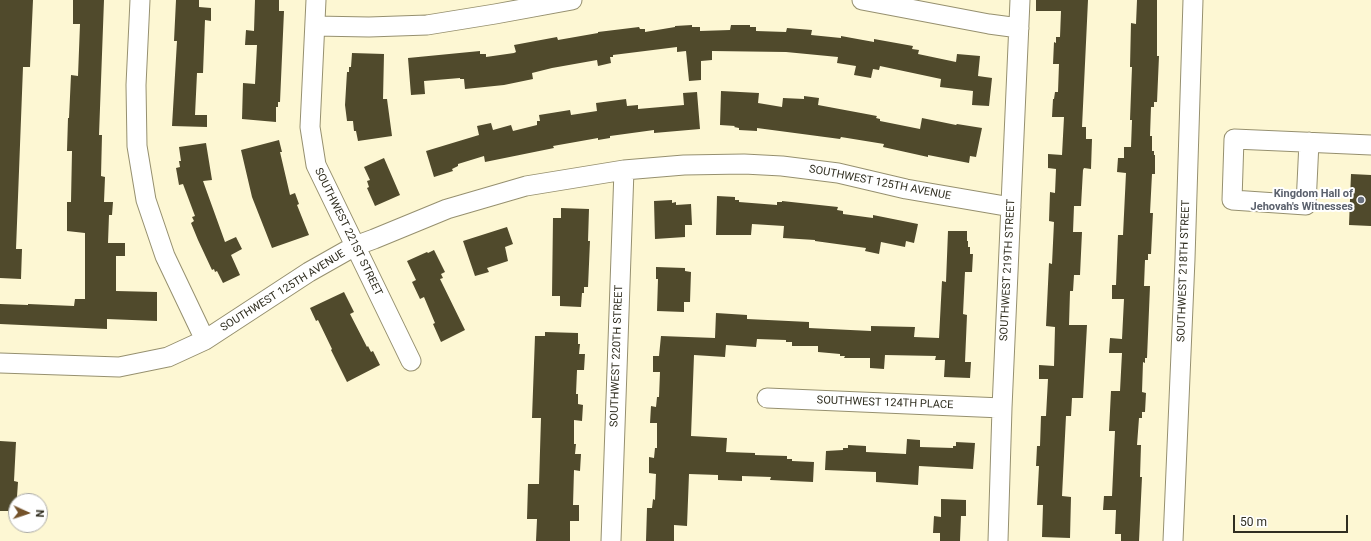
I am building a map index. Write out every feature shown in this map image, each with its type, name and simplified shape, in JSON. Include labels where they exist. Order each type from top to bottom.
[{"type":"street","points":[[140,0],[136,85],[137,146],[146,200],[165,256],[205,340]]},
{"type":"street","name":"SOUTHWEST 221ST STREET","points":[[316,0],[310,127],[316,165],[411,361]]},
{"type":"street","points":[[315,26],[369,27],[427,25],[572,0]]},
{"type":"street","points":[[862,0],[989,24],[1019,28]]},
{"type":"street","name":"SOUTHWEST 219TH STREET","points":[[998,541],[1002,408],[1020,0]]},
{"type":"street","name":"SOUTHWEST 218TH STREET","points":[[1173,541],[1185,259],[1193,0]]},
{"type":"street","points":[[1309,142],[1306,205],[1232,200],[1234,139],[1309,142],[1371,145]]},
{"type":"street","name":"SOUTHWEST 125TH AVENUE","points":[[0,363],[119,367],[168,357],[205,340],[309,272],[355,246],[447,209],[526,186],[624,170],[684,165],[744,164],[782,166],[838,173],[906,190],[1011,207]]},
{"type":"street","name":"SOUTHWEST 220TH STREET","points":[[611,541],[624,170]]},
{"type":"street","name":"SOUTHWEST 124TH PLACE","points":[[767,398],[1002,408]]},
{"type":"building","points":[[0,0],[33,0],[30,67],[23,67],[16,249],[22,249],[21,279],[0,278]]},
{"type":"building","points":[[73,0],[104,0],[99,135],[102,135],[101,176],[105,177],[104,202],[113,202],[112,215],[109,215],[108,243],[125,243],[125,256],[116,256],[116,291],[157,292],[157,321],[107,319],[107,329],[0,324],[0,304],[74,306],[75,299],[85,299],[85,233],[67,231],[67,202],[71,202],[72,151],[67,151],[68,118],[71,75],[78,76],[80,24],[73,24]]},
{"type":"building","points":[[176,0],[199,0],[199,7],[211,8],[211,21],[205,20],[203,73],[197,73],[195,115],[207,115],[207,127],[172,126],[177,41],[174,41]]},
{"type":"building","points":[[255,0],[279,0],[279,11],[284,11],[280,102],[278,102],[278,107],[276,107],[276,122],[242,119],[243,83],[255,84],[257,45],[245,45],[246,30],[254,31]]},
{"type":"building","points":[[1036,0],[1088,0],[1082,127],[1086,127],[1086,139],[1092,139],[1091,169],[1084,168],[1083,170],[1081,206],[1074,206],[1073,232],[1082,232],[1080,275],[1074,275],[1073,291],[1070,291],[1069,325],[1087,325],[1083,398],[1072,398],[1071,416],[1066,416],[1062,496],[1071,497],[1070,538],[1042,537],[1043,505],[1037,505],[1039,466],[1036,466],[1037,446],[1040,446],[1041,416],[1046,416],[1048,379],[1039,379],[1039,365],[1054,366],[1055,327],[1046,326],[1049,263],[1052,264],[1054,222],[1049,221],[1050,192],[1055,193],[1056,169],[1048,168],[1048,154],[1062,155],[1064,117],[1052,117],[1053,99],[1055,92],[1058,92],[1059,64],[1053,64],[1054,42],[1056,43],[1056,37],[1060,37],[1061,11],[1036,11]]},
{"type":"building","points":[[1137,0],[1157,0],[1157,56],[1159,56],[1157,102],[1154,102],[1154,107],[1151,107],[1150,136],[1152,136],[1152,151],[1154,151],[1155,155],[1155,174],[1152,174],[1150,213],[1153,213],[1151,254],[1148,254],[1148,260],[1145,260],[1144,286],[1150,286],[1147,358],[1145,358],[1145,363],[1143,362],[1142,392],[1146,393],[1145,412],[1142,412],[1142,418],[1139,418],[1137,445],[1141,445],[1140,477],[1142,477],[1139,541],[1121,541],[1121,534],[1115,534],[1116,510],[1103,510],[1104,496],[1112,496],[1115,431],[1109,431],[1111,391],[1120,391],[1122,353],[1109,353],[1110,338],[1122,339],[1124,299],[1112,299],[1112,285],[1116,285],[1118,235],[1123,235],[1126,173],[1117,172],[1118,158],[1124,158],[1124,147],[1131,147],[1131,23],[1136,24]]},
{"type":"building","points":[[692,25],[692,27],[700,27],[700,31],[730,30],[731,25],[750,25],[750,27],[756,27],[756,31],[786,32],[787,28],[812,30],[811,35],[841,38],[841,36],[874,42],[874,39],[913,46],[912,49],[919,50],[918,54],[956,62],[957,54],[980,56],[978,76],[992,78],[989,106],[972,105],[973,91],[940,87],[941,79],[880,66],[879,70],[873,69],[871,78],[854,75],[856,66],[837,63],[838,57],[786,52],[712,51],[712,60],[701,61],[701,80],[689,81],[686,51],[677,52],[677,47],[613,55],[613,57],[610,57],[611,63],[598,66],[597,60],[552,68],[532,73],[533,79],[504,85],[465,89],[464,79],[460,78],[424,81],[425,94],[411,95],[408,58],[480,51],[480,54],[486,54],[486,57],[514,53],[516,52],[514,45],[557,37],[558,40],[598,32],[639,27],[640,29],[645,29],[645,32],[675,26]]},
{"type":"building","points":[[352,53],[384,54],[383,99],[387,99],[392,136],[358,141],[356,131],[354,131],[353,121],[347,121],[345,105],[347,72],[349,72],[349,67],[351,67]]},
{"type":"building","points":[[721,91],[759,93],[758,103],[782,107],[783,98],[804,99],[804,96],[819,98],[818,105],[877,116],[876,118],[880,119],[880,121],[920,129],[922,118],[956,125],[982,128],[976,157],[970,156],[969,163],[928,155],[928,157],[883,147],[884,144],[841,137],[840,139],[757,128],[757,131],[739,130],[739,128],[734,127],[735,126],[720,125]]},
{"type":"building","points":[[697,92],[700,129],[654,133],[654,130],[610,136],[610,138],[598,140],[598,138],[553,146],[554,148],[485,162],[484,156],[458,164],[458,166],[452,169],[453,171],[434,177],[426,151],[479,135],[477,126],[491,123],[493,130],[511,125],[513,131],[537,125],[537,121],[540,121],[539,115],[570,110],[571,115],[597,111],[596,103],[626,99],[627,106],[638,105],[638,109],[684,105],[683,93]]},
{"type":"building","points":[[279,140],[282,152],[280,152],[290,195],[295,193],[299,204],[297,205],[309,235],[272,248],[252,197],[241,150]]},
{"type":"building","points":[[206,143],[212,180],[203,181],[225,242],[236,237],[242,249],[231,255],[240,275],[223,283],[217,271],[215,272],[214,269],[212,270],[191,223],[194,221],[192,217],[195,216],[183,184],[179,185],[176,168],[180,167],[179,161],[181,161],[179,147]]},
{"type":"building","points":[[384,158],[400,195],[375,206],[367,188],[369,187],[367,181],[370,180],[364,167]]},
{"type":"building","name":"Kingdom Hall of Jehovah's Witnesses","points":[[1351,174],[1371,175],[1371,226],[1349,225]]},
{"type":"building","points":[[717,196],[735,197],[735,200],[739,200],[739,202],[777,205],[777,202],[782,201],[838,207],[837,210],[843,211],[843,214],[873,218],[873,215],[918,224],[914,243],[906,241],[905,247],[881,242],[879,254],[865,251],[866,248],[815,240],[783,238],[784,226],[752,224],[751,235],[716,235]]},
{"type":"building","points":[[672,200],[672,203],[676,202],[676,205],[691,204],[692,225],[685,225],[685,237],[655,239],[654,201]]},
{"type":"building","points":[[561,208],[589,209],[588,241],[590,241],[588,287],[584,287],[581,307],[560,306],[560,296],[552,296],[553,218],[561,218]]},
{"type":"building","points":[[507,227],[513,244],[505,247],[508,261],[487,268],[489,272],[475,276],[463,241]]},
{"type":"building","points":[[948,231],[967,231],[968,247],[970,247],[970,254],[973,254],[972,272],[965,272],[963,314],[967,315],[965,362],[971,362],[970,378],[944,377],[945,360],[935,360],[936,356],[885,355],[884,369],[870,368],[870,358],[844,358],[845,356],[840,356],[840,354],[818,352],[818,346],[792,346],[792,342],[786,342],[786,340],[757,339],[756,347],[726,345],[725,357],[694,355],[691,436],[727,438],[726,452],[787,456],[787,459],[792,459],[792,461],[814,462],[813,482],[770,480],[771,477],[742,476],[742,481],[718,480],[718,475],[689,474],[687,526],[674,525],[674,541],[646,541],[647,508],[652,508],[653,499],[655,500],[656,474],[649,473],[649,457],[654,458],[655,448],[657,448],[657,423],[650,423],[651,406],[656,407],[657,397],[659,397],[660,372],[653,372],[653,356],[659,356],[661,336],[715,338],[716,313],[747,315],[747,319],[809,322],[809,328],[871,331],[871,326],[915,327],[914,337],[939,338],[942,281],[946,282]]},
{"type":"building","points":[[434,250],[445,272],[441,274],[443,278],[440,279],[465,330],[441,342],[424,297],[420,299],[412,282],[416,280],[407,261]]},
{"type":"building","points":[[656,267],[685,268],[685,271],[691,272],[690,302],[684,302],[684,312],[657,311],[658,279],[656,279]]},
{"type":"building","points":[[344,292],[354,312],[350,314],[367,347],[368,346],[371,352],[373,351],[380,365],[347,382],[318,320],[316,321],[310,308]]},
{"type":"building","points":[[545,332],[578,333],[578,344],[580,344],[579,354],[585,354],[584,370],[577,370],[576,394],[578,394],[578,404],[583,405],[582,421],[574,420],[574,444],[576,444],[575,454],[581,454],[580,471],[574,470],[573,505],[579,505],[579,521],[570,521],[570,541],[536,541],[537,519],[527,519],[528,484],[539,484],[541,418],[532,418],[535,336],[545,336]]},
{"type":"building","points":[[907,439],[920,440],[920,447],[953,448],[953,446],[956,446],[956,442],[975,443],[973,469],[919,466],[918,485],[876,482],[876,472],[825,470],[826,451],[843,450],[843,448],[848,448],[848,445],[866,446],[866,452],[906,454]]},
{"type":"building","points":[[0,441],[16,442],[14,481],[18,482],[17,493],[8,493],[8,511],[0,511]]},
{"type":"building","points":[[941,499],[966,500],[966,516],[961,516],[960,541],[940,541],[940,533],[933,533],[934,516],[941,517]]},
{"type":"place","name":"Kingdom Hall of Jehovah's Witnesses","points":[[1361,200]]}]
